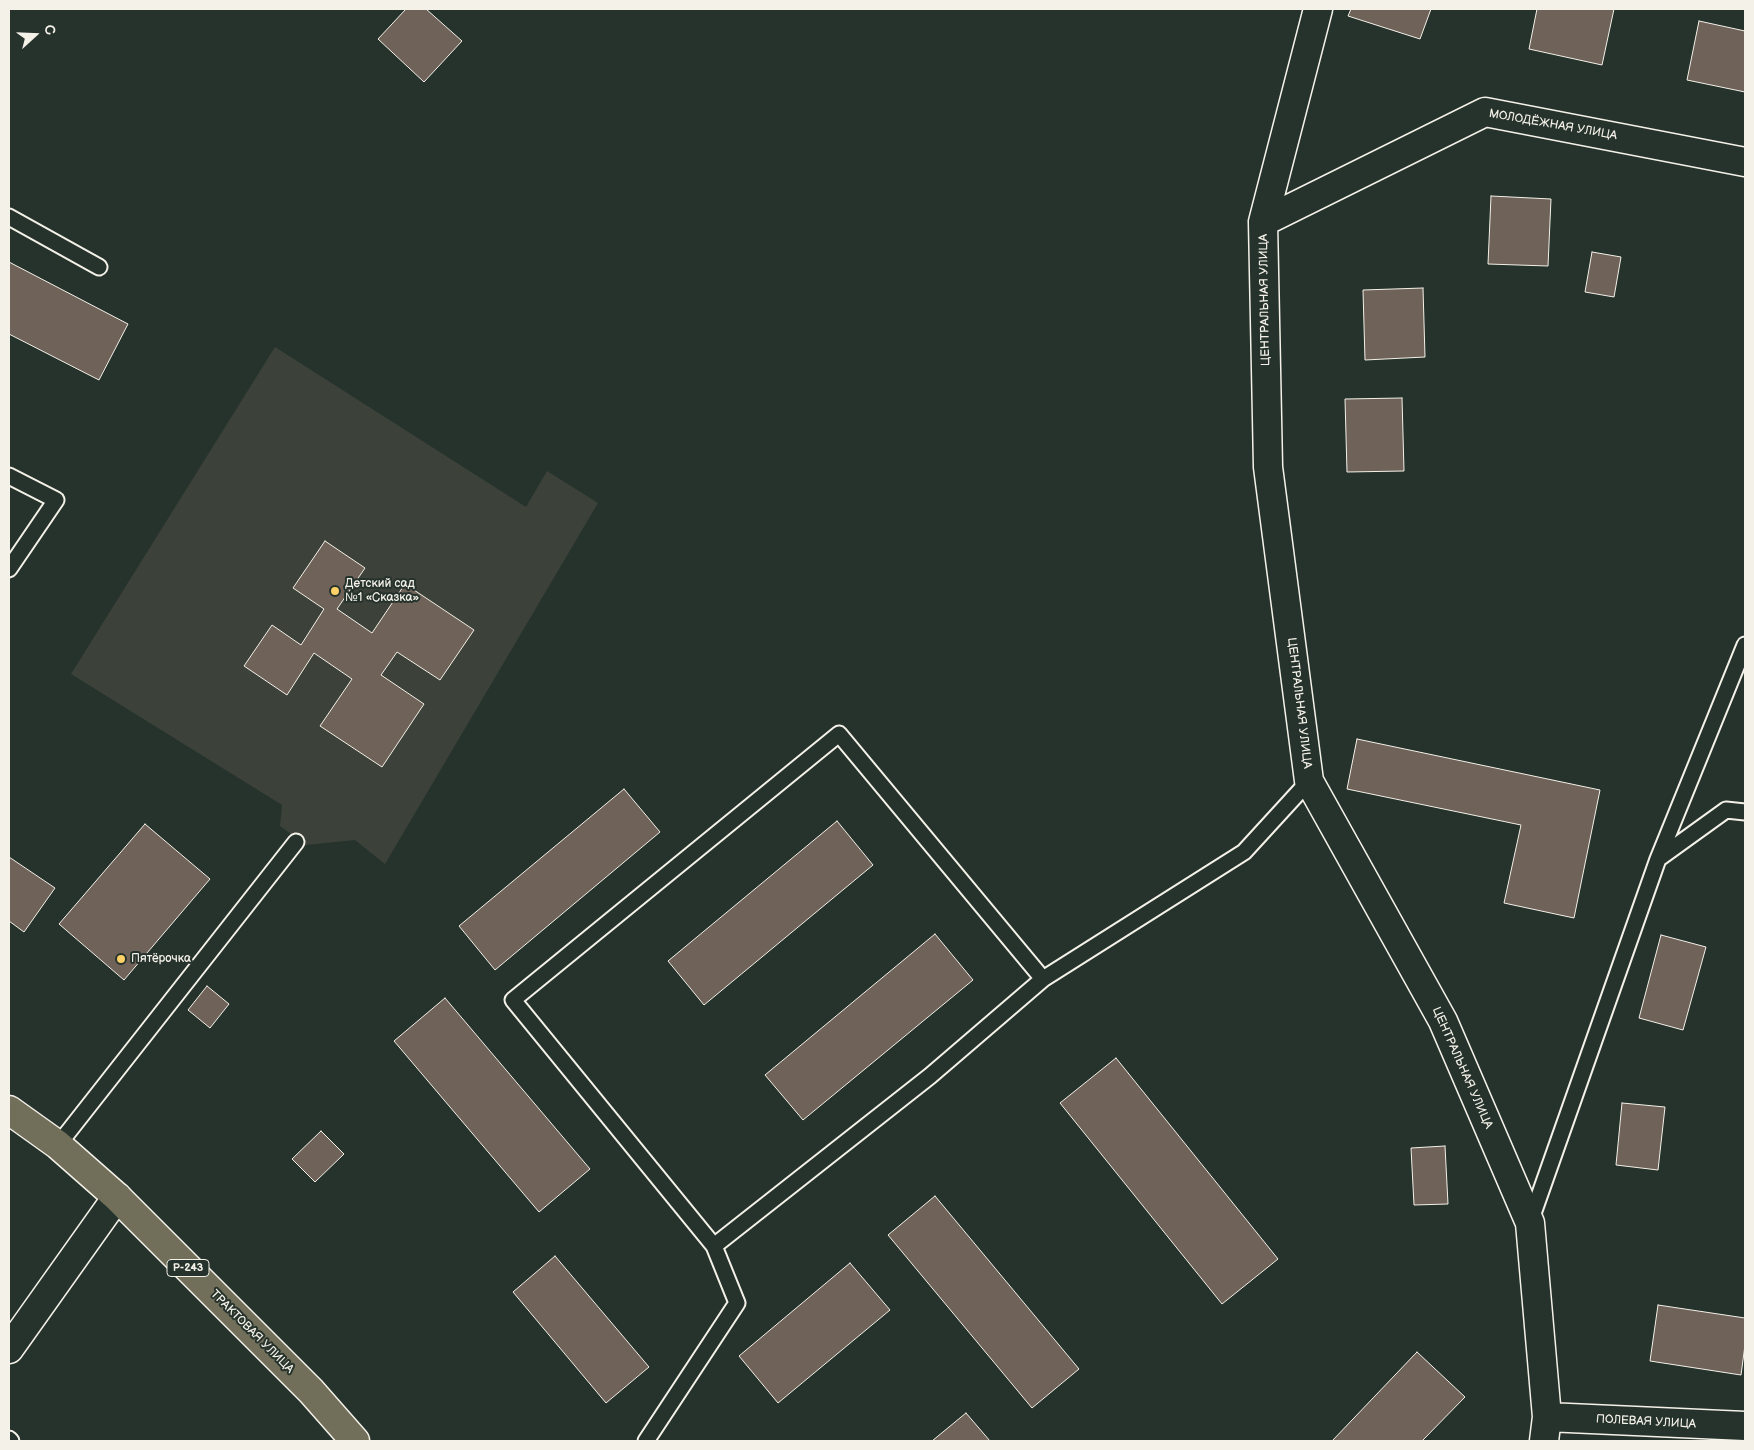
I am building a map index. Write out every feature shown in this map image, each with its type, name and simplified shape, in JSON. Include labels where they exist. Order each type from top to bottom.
[{"type":"highway","name":"ТРАКТОВАЯ УЛИЦА","points":[[9,1110],[58,1145],[117,1197],[311,1391],[354,1441]]},
{"type":"street","name":"ЦЕНТРАЛЬНАЯ УЛИЦА","points":[[1318,9],[1263,222],[1268,467],[1309,781],[1443,1020],[1530,1223],[1546,1429]]},
{"type":"street","name":"МОЛОДЁЖНАЯ УЛИЦА","points":[[1263,222],[1485,112],[1745,162]]},
{"type":"street","points":[[9,1349],[117,1197]]},
{"type":"street","name":"ПОЛЕВАЯ УЛИЦА","points":[[1546,1429],[1745,1426]]},
{"type":"lane","points":[[9,217],[100,267]]},
{"type":"lane","points":[[9,476],[56,500],[9,569]]},
{"type":"lane","points":[[1530,1223],[1658,859],[1745,645]]},
{"type":"lane","points":[[646,1441],[738,1303],[714,1246],[513,1000],[839,734],[1044,979]]},
{"type":"lane","points":[[714,1246],[930,1076],[1044,979],[1244,852],[1309,781]]},
{"type":"lane","points":[[1658,859],[1726,810],[1745,812]]},
{"type":"lane","points":[[58,1145],[296,842]]},
{"type":"shaded area","name":"Детский сад №1 «Сказка»","points":[[275,347],[526,507],[547,471],[598,503],[385,864],[355,840],[306,845],[280,826],[282,805],[71,674]]},
{"type":"building","points":[[406,9],[426,9],[462,41],[424,82],[378,39]]},
{"type":"building","points":[[1351,9],[1431,9],[1420,39],[1348,16]]},
{"type":"building","points":[[1537,9],[1614,9],[1602,65],[1529,49]]},
{"type":"building","points":[[1699,21],[1745,31],[1745,92],[1687,80]]},
{"type":"building","points":[[1491,196],[1551,199],[1548,266],[1488,264]]},
{"type":"building","points":[[1592,252],[1621,257],[1614,297],[1585,292]]},
{"type":"building","points":[[9,262],[128,324],[99,380],[9,334]]},
{"type":"building","points":[[1423,288],[1425,357],[1365,360],[1363,290]]},
{"type":"building","points":[[1402,398],[1404,471],[1347,472],[1345,399]]},
{"type":"building","points":[[325,541],[365,568],[337,609],[372,633],[405,584],[474,630],[440,680],[397,652],[381,675],[424,704],[382,767],[320,726],[352,679],[314,653],[287,695],[244,666],[272,625],[301,645],[324,609],[293,588]]},
{"type":"building","points":[[1357,739],[1600,790],[1574,918],[1504,903],[1521,825],[1347,789]]},
{"type":"building","points":[[624,789],[660,832],[495,970],[459,926]]},
{"type":"building","points":[[837,821],[873,865],[704,1005],[668,961]]},
{"type":"building","points":[[145,824],[210,879],[124,980],[59,924]]},
{"type":"building","points":[[9,857],[55,888],[24,932],[9,921]]},
{"type":"building","points":[[935,934],[973,980],[803,1120],[765,1075]]},
{"type":"building","points":[[1661,935],[1706,947],[1683,1030],[1639,1018]]},
{"type":"building","points":[[207,986],[229,1004],[210,1028],[188,1010]]},
{"type":"building","points":[[445,998],[590,1169],[539,1212],[394,1041]]},
{"type":"building","points":[[1116,1058],[1278,1259],[1222,1304],[1060,1103]]},
{"type":"building","points":[[1622,1103],[1665,1107],[1658,1170],[1616,1165]]},
{"type":"building","points":[[321,1131],[344,1154],[315,1182],[292,1159]]},
{"type":"building","points":[[1445,1146],[1448,1204],[1414,1205],[1411,1148]]},
{"type":"building","points":[[935,1196],[1079,1369],[1032,1408],[888,1235]]},
{"type":"building","points":[[555,1256],[649,1367],[606,1403],[513,1292]]},
{"type":"building","points":[[850,1263],[890,1310],[778,1403],[739,1356]]},
{"type":"building","points":[[1658,1305],[1745,1318],[1745,1345],[1741,1375],[1650,1361]]},
{"type":"building","points":[[1417,1352],[1465,1397],[1422,1441],[1332,1441]]},
{"type":"building","points":[[966,1413],[990,1441],[932,1441]]},
{"type":"place","name":"Детский сад №1 «Сказка»","points":[[335,591]]},
{"type":"place","name":"Пятёрочка","points":[[121,959]]}]
